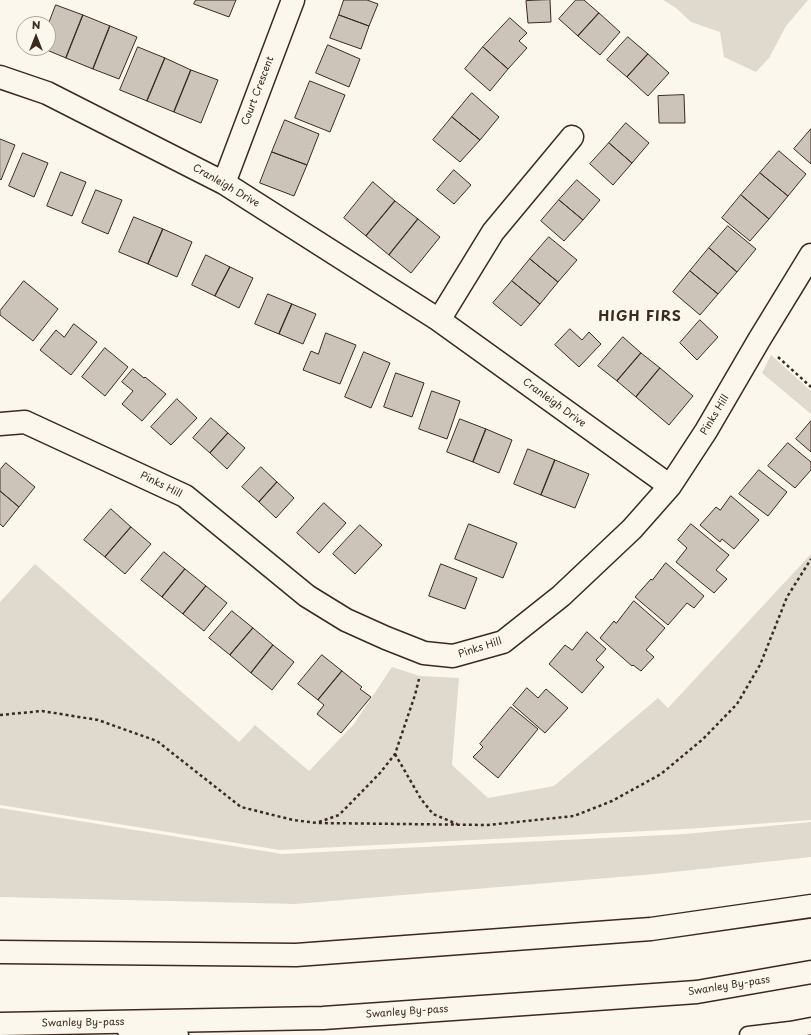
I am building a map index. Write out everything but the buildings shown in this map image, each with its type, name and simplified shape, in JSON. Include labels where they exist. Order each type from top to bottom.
[{"type":"main road","name":"Court Crescent","points":[[224,183],[293,0]]},
{"type":"main road","name":"Cranleigh Drive","points":[[0,77],[46,93],[224,183],[439,320],[670,486]]},
{"type":"main road","points":[[439,320],[492,232],[572,137]]},
{"type":"main road","name":"Pinks Hill","points":[[0,423],[25,422],[185,496],[307,596],[346,620],[424,653],[453,656],[503,642],[561,596],[632,530],[670,486],[706,431],[811,255]]},
{"type":"main road","points":[[0,952],[296,955],[651,929],[811,906]]},
{"type":"main road","name":"Swanley By-pass","points":[[0,1024],[323,1018],[697,992],[811,972]]},
{"type":"lane","points":[[40,1023],[180,1035]]},
{"type":"lane","points":[[748,1035],[811,1026]]},
{"type":"path","points":[[759,340],[811,387]]},
{"type":"path","points":[[0,715],[42,711],[98,720],[157,741],[241,807],[293,820],[317,823],[488,825],[574,816],[612,801],[661,774],[703,739],[736,704],[760,665],[787,598],[811,559]]},
{"type":"path","points":[[317,823],[339,815],[380,773],[395,754],[415,695],[424,653]]},
{"type":"path","points":[[395,754],[421,799],[433,814],[459,825]]},
{"type":"shaded area","points":[[663,0],[808,0],[786,26],[769,58],[756,72],[724,57],[720,32],[691,22],[676,8]]},
{"type":"shaded area","points":[[771,355],[811,391],[811,414],[762,373]]},
{"type":"shaded area","points":[[811,554],[811,820],[685,829],[280,850],[0,805],[0,602],[35,564],[239,742],[255,725],[309,771],[354,724],[392,667],[420,676],[459,678],[452,765],[488,798],[554,786],[658,698],[668,708]]},
{"type":"shaded area","points":[[0,808],[282,854],[685,834],[811,822],[811,857],[655,874],[295,904],[0,897]]},
{"type":"district","name":"HIGH FIRS","points":[[640,317]]}]
